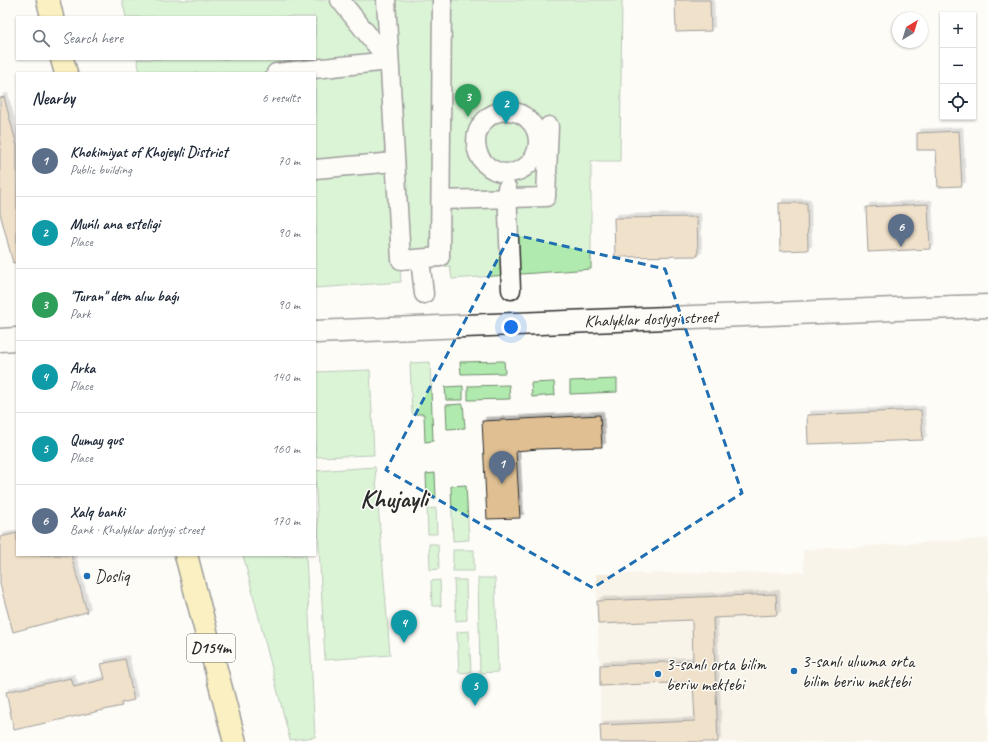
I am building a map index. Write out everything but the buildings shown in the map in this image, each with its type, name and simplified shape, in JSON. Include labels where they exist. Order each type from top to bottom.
[{"type":"main road","points":[[48,0],[52,16]]},
{"type":"main road","points":[[62,60],[66,72]]},
{"type":"main road","name":"D154m","points":[[186,556],[235,742]]},
{"type":"street","points":[[340,0],[389,61]]},
{"type":"street","points":[[386,0],[401,260],[440,257],[442,0]]},
{"type":"street","points":[[285,72],[389,61]]},
{"type":"street","points":[[502,111],[522,115],[530,122],[536,131],[545,136],[532,160],[525,167],[516,171],[506,173],[497,171],[488,166],[481,159],[477,150],[476,141],[478,131],[483,122],[492,115],[502,111]]},
{"type":"street","points":[[441,200],[546,197],[545,136]]},
{"type":"street","points":[[316,169],[395,162]]},
{"type":"street","points":[[506,173],[511,290]]},
{"type":"street","points":[[420,259],[424,294]]},
{"type":"street","name":"Khalyklar doslygi street","points":[[316,332],[988,306]]},
{"type":"street","points":[[0,340],[16,339]]},
{"type":"highlighted area","points":[[511,234],[665,269],[742,493],[593,588],[386,470]]},
{"type":"shaded area","name":"3-sanlı ulıwma orta bilim beriw mektebi","points":[[988,539],[988,742],[602,742],[596,574],[804,572],[803,550]]},
{"type":"green space","points":[[122,0],[622,0],[620,161],[591,161],[591,269],[452,279],[450,266],[400,270],[401,282],[316,288],[316,72],[140,72],[137,60],[316,60],[316,16],[126,16]]},
{"type":"green space","points":[[504,361],[505,373],[461,374],[460,362]]},
{"type":"green space","points":[[430,362],[433,441],[425,442],[424,414],[412,414],[410,363]]},
{"type":"green space","points":[[370,370],[374,455],[316,457],[316,372]]},
{"type":"green space","points":[[617,379],[617,392],[570,394],[570,381]]},
{"type":"green space","points":[[554,382],[555,395],[532,397],[531,383]]},
{"type":"green space","points":[[509,385],[510,399],[468,400],[468,386]]},
{"type":"green space","points":[[463,386],[463,400],[446,400],[445,387]]},
{"type":"green space","points":[[463,404],[465,428],[447,429],[446,405]]},
{"type":"green space","points":[[375,467],[390,655],[325,660],[316,471]]},
{"type":"green space","points":[[435,473],[436,499],[427,499],[426,474]]},
{"type":"green space","points":[[466,485],[469,540],[453,541],[451,486]]},
{"type":"green space","points":[[436,508],[437,534],[428,534],[427,509]]},
{"type":"green space","points":[[429,544],[438,544],[439,569],[430,570]]},
{"type":"green space","points":[[453,550],[474,550],[474,571],[453,571]]},
{"type":"green space","points":[[243,556],[306,556],[315,737],[290,740]]},
{"type":"green space","points":[[478,578],[495,578],[498,672],[480,673]]},
{"type":"green space","points":[[440,580],[441,606],[432,606],[431,581]]},
{"type":"green space","points":[[454,580],[466,580],[467,620],[456,621]]},
{"type":"green space","points":[[469,631],[471,672],[459,673],[457,632]]},
{"type":"place","name":"\"Turan\" dem alıw baǵı","points":[[468,117]]},
{"type":"place","name":"Muńlı ana esteligi","points":[[506,124]]},
{"type":"place","name":"Xalq banki","points":[[901,247]]},
{"type":"place","name":"Khokimiyat of Khojeyli District","points":[[502,484]]},
{"type":"place","name":"Dosliq","points":[[87,576]]},
{"type":"place","name":"Arka","points":[[404,643]]},
{"type":"place","name":"3-sanlı ulıwma orta bilim beriw mektebi","points":[[794,671]]},
{"type":"place","name":"3-sanlı orta bilim beriw mektebi","points":[[658,674]]},
{"type":"place","name":"Qumay qus","points":[[475,706]]},
{"type":"district","name":"Khujayli","points":[[394,499]]}]
